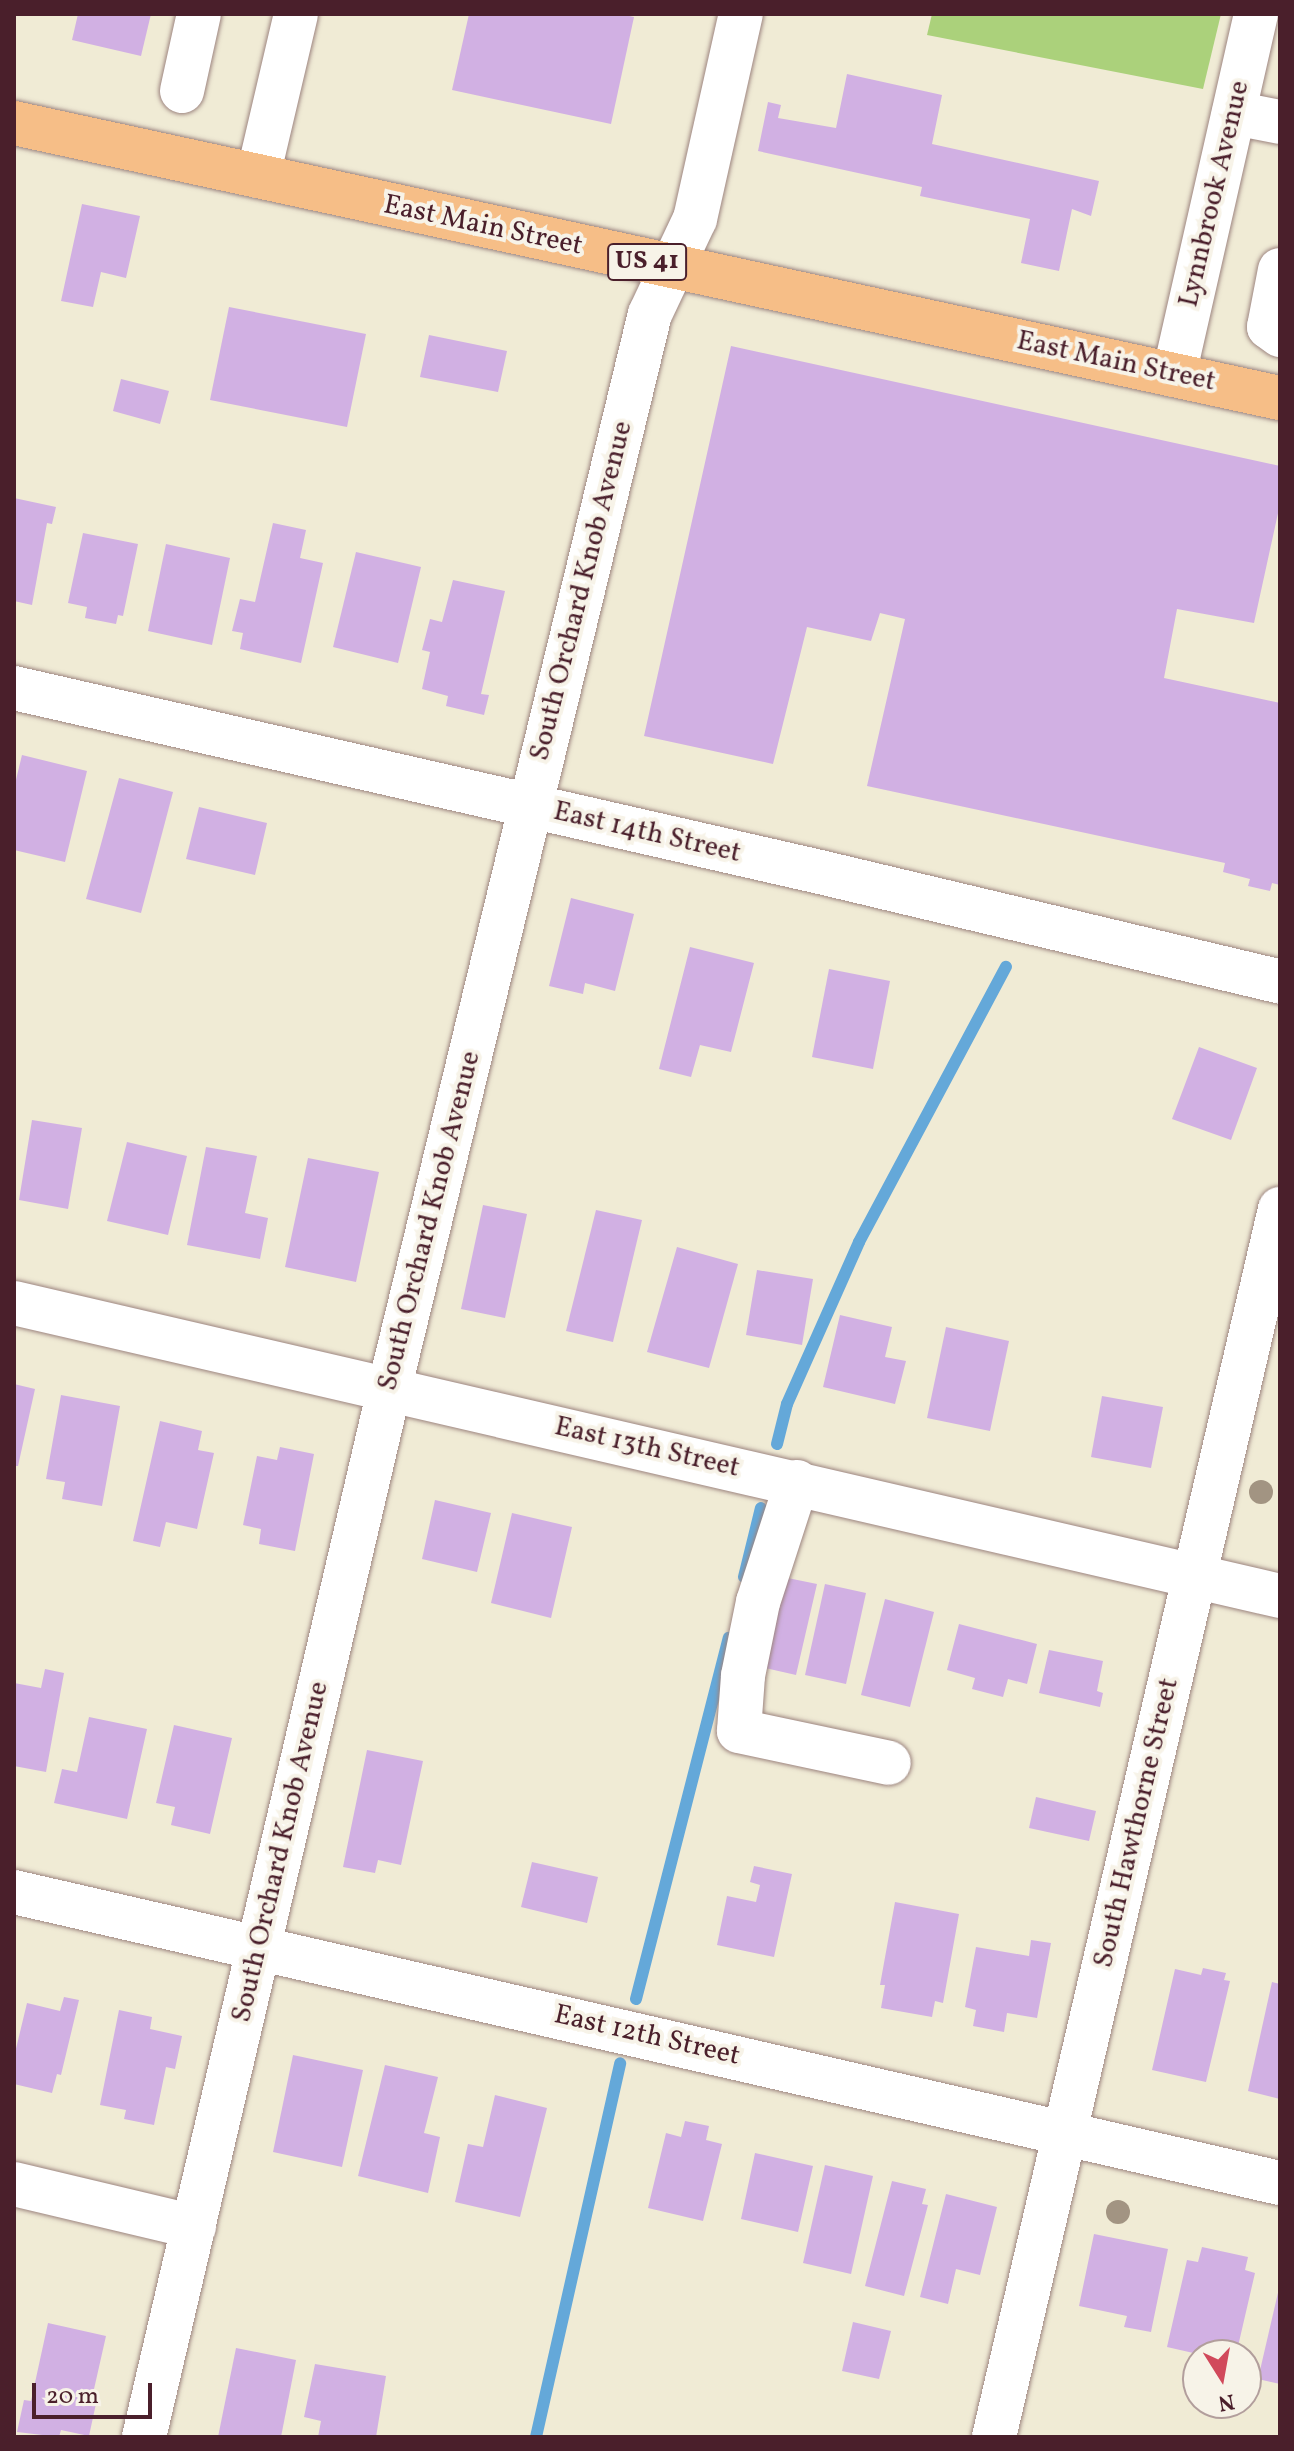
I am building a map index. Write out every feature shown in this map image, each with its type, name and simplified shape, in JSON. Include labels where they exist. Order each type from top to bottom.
[{"type":"main road","name":"East Main Street","points":[[14,123],[1280,398]]},
{"type":"street","points":[[182,91],[199,14]]},
{"type":"street","points":[[258,176],[296,14]]},
{"type":"street","name":"South Orchard Knob Avenue","points":[[144,2437],[389,1390],[650,314],[695,219],[741,14]]},
{"type":"street","name":"Lynnbrook Avenue","points":[[1174,375],[1256,14]]},
{"type":"street","points":[[1234,113],[1280,122]]},
{"type":"street","points":[[1280,270],[1269,327],[1280,335]]},
{"type":"street","name":"East 14th Street","points":[[14,688],[1280,982]]},
{"type":"street","name":"South Hawthorne Street","points":[[994,2437],[1280,1209]]},
{"type":"street","name":"East 13th Street","points":[[14,1303],[1280,1596]]},
{"type":"street","points":[[797,1482],[758,1602],[743,1676],[739,1731],[889,1763]]},
{"type":"street","name":"East 12th Street","points":[[14,1892],[1065,2131],[1280,2183]]},
{"type":"street","points":[[14,2184],[194,2227]]},
{"type":"green space","points":[[932,14],[1221,14],[1203,89],[927,35]]},
{"type":"building","points":[[78,14],[151,14],[141,56],[72,40]]},
{"type":"building","points":[[469,14],[620,14],[634,17],[611,124],[452,90]]},
{"type":"building","points":[[847,74],[942,95],[932,144],[1099,181],[1091,216],[1072,209],[1059,271],[1021,263],[1030,219],[920,196],[922,187],[758,151],[768,102],[781,105],[778,118],[836,128]]},
{"type":"building","points":[[82,204],[140,216],[126,278],[101,272],[93,307],[61,301]]},
{"type":"building","points":[[229,307],[366,334],[347,427],[210,400]]},
{"type":"building","points":[[429,335],[507,351],[498,392],[420,377]]},
{"type":"building","points":[[731,346],[1280,466],[1280,504],[1254,623],[1177,609],[1164,678],[1280,703],[1280,885],[1272,883],[1270,891],[1248,886],[1250,879],[1223,872],[1225,863],[867,786],[905,619],[880,613],[871,641],[807,627],[773,764],[644,736]]},
{"type":"building","points":[[121,379],[169,391],[160,424],[113,411]]},
{"type":"building","points":[[14,498],[56,507],[52,524],[47,523],[32,605],[14,601]]},
{"type":"building","points":[[273,523],[306,530],[300,558],[323,563],[301,663],[240,649],[243,633],[232,631],[240,599],[255,602]]},
{"type":"building","points":[[83,533],[138,544],[123,616],[118,615],[116,624],[85,618],[87,607],[68,603]]},
{"type":"building","points":[[166,544],[230,558],[212,645],[148,631]]},
{"type":"building","points":[[356,552],[421,567],[398,663],[333,647]]},
{"type":"building","points":[[453,580],[505,591],[481,694],[489,695],[484,715],[446,706],[448,696],[422,689],[430,652],[422,650],[430,619],[442,622]]},
{"type":"building","points":[[22,755],[87,771],[65,862],[14,850],[14,788]]},
{"type":"building","points":[[119,778],[173,792],[141,913],[86,899]]},
{"type":"building","points":[[199,807],[267,823],[255,875],[186,859]]},
{"type":"building","points":[[571,898],[634,914],[615,991],[585,983],[583,994],[549,986]]},
{"type":"building","points":[[690,947],[754,963],[731,1052],[700,1045],[691,1077],[659,1069]]},
{"type":"building","points":[[829,969],[890,981],[873,1069],[812,1057]]},
{"type":"building","points":[[1199,1047],[1257,1068],[1231,1140],[1172,1119]]},
{"type":"building","points":[[32,1120],[82,1128],[68,1209],[19,1200]]},
{"type":"building","points":[[127,1142],[187,1156],[168,1235],[107,1221]]},
{"type":"building","points":[[206,1147],[257,1156],[245,1213],[268,1218],[260,1259],[187,1245]]},
{"type":"building","points":[[308,1158],[379,1172],[356,1282],[285,1267]]},
{"type":"building","points":[[483,1205],[527,1214],[505,1318],[461,1309]]},
{"type":"building","points":[[596,1210],[642,1220],[613,1342],[566,1331]]},
{"type":"building","points":[[677,1247],[738,1264],[709,1368],[647,1352]]},
{"type":"building","points":[[757,1270],[813,1279],[802,1345],[746,1335]]},
{"type":"building","points":[[840,1315],[892,1327],[885,1357],[906,1361],[895,1404],[823,1387]]},
{"type":"building","points":[[946,1327],[1009,1341],[990,1431],[927,1418]]},
{"type":"building","points":[[14,1384],[35,1389],[18,1466],[14,1466]]},
{"type":"building","points":[[61,1395],[120,1406],[102,1506],[62,1499],[65,1482],[46,1479]]},
{"type":"building","points":[[1102,1396],[1163,1407],[1151,1468],[1091,1457]]},
{"type":"building","points":[[160,1421],[202,1431],[198,1450],[214,1453],[197,1529],[166,1522],[160,1547],[133,1541]]},
{"type":"building","points":[[280,1447],[314,1454],[295,1551],[259,1544],[261,1529],[243,1525],[257,1456],[277,1460]]},
{"type":"building","points":[[435,1500],[491,1513],[477,1572],[422,1559]]},
{"type":"building","points":[[512,1513],[572,1527],[551,1618],[491,1603]]},
{"type":"building","points":[[778,1576],[817,1584],[796,1675],[757,1666]]},
{"type":"building","points":[[825,1584],[866,1593],[846,1684],[805,1675]]},
{"type":"building","points":[[885,1599],[934,1612],[910,1707],[861,1695]]},
{"type":"building","points":[[959,1624],[1037,1644],[1027,1684],[1008,1679],[1003,1697],[972,1689],[975,1678],[947,1670]]},
{"type":"building","points":[[1049,1650],[1103,1661],[1097,1691],[1103,1693],[1100,1707],[1039,1693]]},
{"type":"building","points":[[45,1669],[64,1673],[46,1772],[14,1766],[14,1683],[41,1688]]},
{"type":"building","points":[[89,1717],[147,1729],[127,1819],[54,1803],[62,1769],[77,1772]]},
{"type":"building","points":[[174,1725],[232,1738],[210,1834],[171,1825],[175,1807],[156,1803]]},
{"type":"building","points":[[367,1750],[423,1761],[401,1865],[378,1860],[375,1873],[343,1867]]},
{"type":"building","points":[[1036,1797],[1096,1811],[1089,1841],[1029,1828]]},
{"type":"building","points":[[532,1862],[598,1877],[587,1923],[521,1907]]},
{"type":"building","points":[[754,1866],[792,1874],[774,1957],[717,1945],[727,1896],[756,1902],[760,1885],[750,1882]]},
{"type":"building","points":[[895,1902],[959,1914],[943,2003],[935,2001],[932,2017],[881,2008],[885,1985],[880,1985]]},
{"type":"building","points":[[1031,1940],[1051,1943],[1037,2018],[1007,2013],[1004,2032],[973,2026],[976,2010],[965,2007],[976,1947],[1029,1956]]},
{"type":"building","points":[[1203,1968],[1226,1973],[1224,1980],[1230,1981],[1206,2082],[1152,2070],[1175,1969],[1201,1975]]},
{"type":"building","points":[[1272,1982],[1280,1984],[1280,2099],[1248,2091]]},
{"type":"building","points":[[64,1997],[79,2000],[61,2075],[57,2074],[52,2093],[14,2084],[14,2057],[27,2003],[60,2011]]},
{"type":"building","points":[[119,2010],[152,2017],[150,2029],[182,2036],[175,2069],[166,2067],[154,2125],[124,2119],[126,2110],[100,2105]]},
{"type":"building","points":[[293,2055],[363,2070],[342,2167],[273,2152]]},
{"type":"building","points":[[385,2065],[438,2077],[424,2133],[440,2137],[428,2193],[358,2176]]},
{"type":"building","points":[[495,2095],[547,2108],[520,2217],[455,2202],[468,2144],[483,2147]]},
{"type":"building","points":[[685,2121],[709,2126],[706,2140],[722,2144],[703,2221],[648,2208],[666,2133],[681,2137]]},
{"type":"building","points":[[755,2153],[813,2166],[798,2232],[741,2219]]},
{"type":"building","points":[[825,2165],[873,2176],[851,2274],[803,2263]]},
{"type":"building","points":[[892,2181],[926,2189],[922,2204],[928,2205],[904,2296],[865,2286]]},
{"type":"building","points":[[946,2194],[997,2207],[980,2275],[956,2269],[948,2304],[920,2297]]},
{"type":"building","points":[[1094,2234],[1168,2249],[1151,2332],[1124,2327],[1127,2316],[1079,2306]]},
{"type":"building","points":[[1202,2247],[1248,2257],[1245,2270],[1255,2273],[1240,2339],[1182,2339],[1182,2350],[1167,2347],[1187,2260],[1198,2262]]},
{"type":"building","points":[[1280,2284],[1280,2384],[1262,2380],[1262,2362]]},
{"type":"building","points":[[853,2322],[891,2331],[879,2379],[842,2371]]},
{"type":"building","points":[[48,2323],[106,2336],[92,2398],[97,2399],[89,2436],[61,2430],[59,2437],[17,2432],[24,2400],[31,2401]]},
{"type":"building","points":[[236,2348],[296,2360],[281,2437],[218,2437]]},
{"type":"building","points":[[315,2364],[386,2376],[376,2437],[318,2437],[321,2421],[304,2417]]},
{"type":"waterway","points":[[777,1444],[787,1404],[859,1242],[1006,967]]},
{"type":"waterway","points":[[744,1577],[761,1508]]},
{"type":"waterway","points":[[636,1999],[729,1638]]},
{"type":"waterway","points":[[536,2437],[620,2063]]}]
